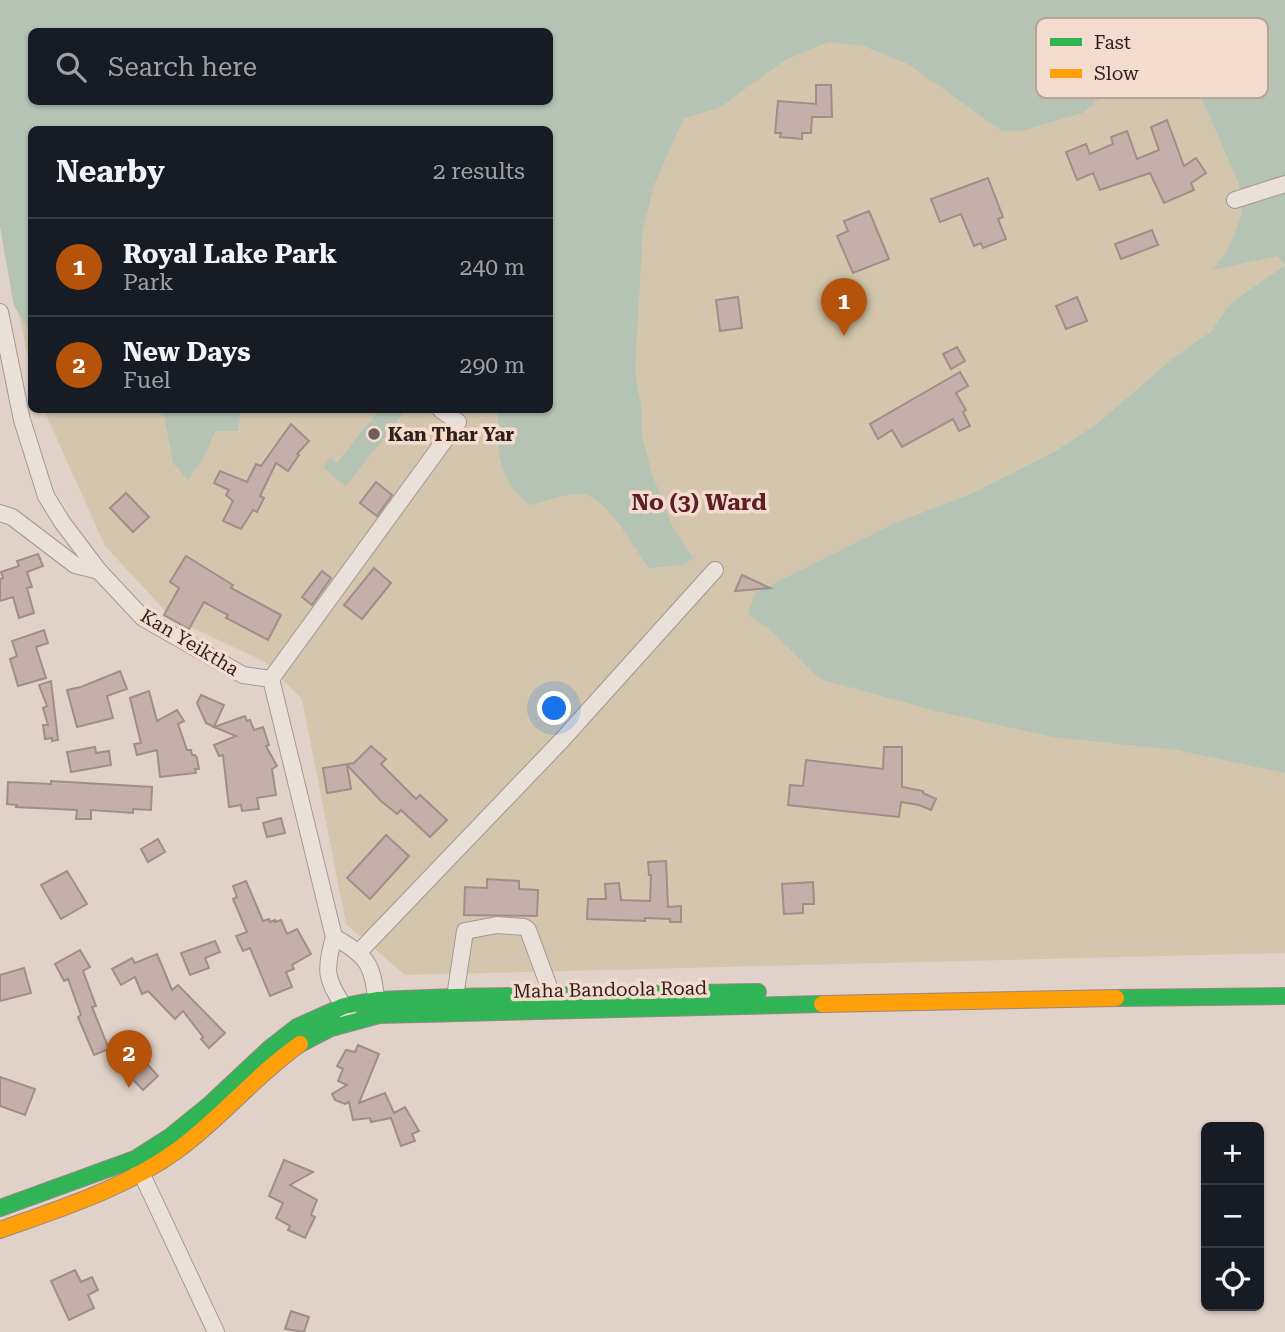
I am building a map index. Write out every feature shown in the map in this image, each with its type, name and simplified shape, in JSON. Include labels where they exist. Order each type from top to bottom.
[{"type":"main road","name":"Maha Bandoola Road","points":[[0,1230],[138,1166],[297,1027],[378,1007],[454,996],[1285,982]]},
{"type":"main road","name":"Maha Bandoola Road","points":[[378,1007],[1285,996]]},
{"type":"main road","name":"Maha Bandoola Road","points":[[0,1208],[138,1166]]},
{"type":"street","points":[[1235,200],[1285,184]]},
{"type":"street","name":"Kan Yeiktha","points":[[0,312],[22,420],[46,496],[62,522],[99,571],[143,618],[243,675],[271,679]]},
{"type":"street","points":[[348,1013],[327,975],[334,937],[271,679],[458,422],[445,413]]},
{"type":"street","points":[[0,513],[12,517],[75,565],[99,571]]},
{"type":"street","points":[[42,539],[62,522]]},
{"type":"street","points":[[358,953],[562,740],[715,570]]},
{"type":"street","points":[[454,996],[465,931],[497,925],[524,927],[528,930],[552,995]]},
{"type":"street","points":[[334,937],[368,963],[374,976],[378,1007]]},
{"type":"street","points":[[138,1166],[216,1332]]},
{"type":"shaded area","points":[[0,0],[1285,0],[1285,953],[405,975],[346,924],[302,699],[265,662],[172,618],[105,546],[45,413],[553,413],[553,126],[28,126],[28,357],[0,226]]},
{"type":"shaded area","points":[[0,0],[1285,0],[1285,264],[1277,256],[1212,270],[1236,231],[1242,206],[1239,184],[1200,98],[1268,98],[1268,18],[1036,18],[1036,98],[1101,98],[1082,113],[1025,130],[1002,131],[908,64],[864,46],[829,42],[785,60],[719,108],[684,118],[654,185],[643,229],[635,370],[642,412],[642,435],[651,471],[672,526],[693,558],[684,565],[649,568],[606,508],[589,496],[567,495],[529,505],[511,485],[501,462],[499,413],[553,413],[553,126],[28,126],[28,328],[14,306],[0,227]]},
{"type":"shaded area","points":[[1285,265],[1285,773],[1177,750],[1053,737],[936,711],[820,679],[768,628],[748,615],[755,593],[895,523],[971,494],[1056,451],[1097,424],[1173,358],[1211,332],[1230,304]]},
{"type":"shaded area","points":[[162,413],[241,413],[238,431],[215,431],[207,452],[188,480],[173,463]]},
{"type":"shaded area","name":"Kan Thar Yar","points":[[377,413],[404,413],[346,486],[323,468],[330,458],[337,463]]},
{"type":"building","points":[[816,85],[831,85],[832,117],[812,117],[811,133],[802,133],[802,139],[780,137],[781,133],[775,133],[778,101],[816,104]]},
{"type":"building","points":[[1167,120],[1184,166],[1196,158],[1206,173],[1191,183],[1194,190],[1164,203],[1150,173],[1100,190],[1093,173],[1077,180],[1066,152],[1086,144],[1090,154],[1113,144],[1111,137],[1127,131],[1137,159],[1159,150],[1151,127]]},
{"type":"building","points":[[988,178],[1003,217],[998,219],[1006,239],[983,248],[981,243],[974,246],[961,214],[940,222],[931,199]]},
{"type":"building","points":[[869,211],[889,259],[853,273],[837,236],[848,231],[844,221]]},
{"type":"building","points":[[1152,230],[1158,245],[1121,259],[1115,244]]},
{"type":"building","points":[[738,297],[742,328],[720,331],[716,300]]},
{"type":"building","points":[[1077,297],[1087,321],[1066,329],[1056,306]]},
{"type":"building","points":[[957,347],[965,361],[951,369],[943,354]]},
{"type":"building","points":[[960,372],[968,386],[956,393],[966,410],[963,412],[970,426],[959,431],[953,419],[902,447],[892,430],[878,439],[870,424]]},
{"type":"building","points":[[291,424],[309,441],[297,454],[299,455],[288,471],[276,463],[260,496],[264,498],[257,512],[253,510],[241,529],[223,521],[233,501],[226,495],[229,490],[214,483],[220,471],[247,482],[256,464],[261,466]]},
{"type":"building","points":[[376,482],[392,495],[377,516],[360,503]]},
{"type":"building","points":[[126,493],[149,517],[133,532],[110,508]]},
{"type":"building","points":[[38,554],[43,566],[27,572],[32,587],[27,588],[34,613],[19,618],[13,597],[0,601],[0,579],[3,578],[1,572],[19,566],[17,561]]},
{"type":"building","points":[[186,556],[233,585],[231,588],[281,615],[268,640],[226,618],[228,615],[204,602],[189,629],[164,615],[179,588],[170,582]]},
{"type":"building","points":[[374,568],[391,583],[362,619],[344,605]]},
{"type":"building","points":[[322,571],[331,578],[312,605],[302,597]]},
{"type":"building","points":[[742,575],[770,588],[735,591]]},
{"type":"building","points":[[44,630],[48,643],[36,647],[46,678],[18,686],[10,659],[17,656],[12,641]]},
{"type":"building","points":[[120,671],[127,689],[107,696],[113,718],[77,727],[67,690]]},
{"type":"building","points":[[51,681],[58,740],[52,741],[52,738],[45,739],[43,725],[48,725],[43,708],[47,706],[39,685]]},
{"type":"building","points":[[149,691],[157,721],[177,710],[184,721],[178,724],[187,750],[191,750],[192,755],[197,758],[199,769],[195,769],[196,773],[160,777],[157,750],[137,755],[134,744],[141,743],[130,698]]},
{"type":"building","points":[[201,695],[224,705],[214,727],[206,723],[197,703]]},
{"type":"building","points":[[245,716],[254,730],[263,727],[269,745],[266,746],[277,766],[272,769],[276,795],[257,798],[259,809],[242,811],[241,805],[229,807],[223,755],[219,756],[214,745],[236,736],[214,727]]},
{"type":"building","points":[[371,746],[386,759],[381,764],[416,799],[420,795],[447,820],[430,837],[401,810],[397,814],[381,801],[347,765],[351,789],[327,793],[323,768],[354,763]]},
{"type":"building","points":[[95,747],[96,753],[109,751],[111,765],[71,772],[67,752]]},
{"type":"building","points":[[884,747],[902,747],[902,787],[923,791],[936,799],[931,810],[901,802],[899,817],[788,805],[790,785],[803,786],[806,760],[883,769]]},
{"type":"building","points":[[51,781],[152,787],[151,810],[133,809],[133,813],[91,810],[91,819],[76,819],[77,810],[16,807],[17,805],[7,804],[8,782],[51,784]]},
{"type":"building","points":[[281,818],[285,833],[267,837],[263,823]]},
{"type":"building","points":[[386,835],[409,856],[370,899],[347,878]]},
{"type":"building","points":[[158,839],[165,852],[148,862],[141,849]]},
{"type":"building","points":[[666,861],[668,907],[681,906],[681,922],[645,918],[645,921],[587,919],[588,899],[606,899],[605,884],[619,883],[621,900],[650,901],[651,875],[648,862]]},
{"type":"building","points":[[67,871],[87,904],[61,919],[41,885]]},
{"type":"building","points":[[487,879],[519,881],[519,889],[538,890],[537,916],[464,915],[465,887],[487,888]]},
{"type":"building","points":[[246,881],[263,921],[281,920],[287,934],[297,929],[311,954],[292,965],[294,969],[286,972],[292,987],[270,996],[250,948],[243,951],[236,936],[247,932],[233,899],[237,897],[233,886]]},
{"type":"building","points":[[813,882],[814,904],[803,904],[803,913],[784,914],[782,884]]},
{"type":"building","points":[[215,941],[220,952],[205,958],[209,968],[190,975],[181,953]]},
{"type":"building","points":[[80,950],[90,967],[83,971],[96,1006],[92,1007],[109,1049],[94,1055],[78,1017],[81,1015],[68,979],[64,981],[55,964]]},
{"type":"building","points":[[157,954],[172,990],[178,985],[225,1033],[209,1048],[183,1011],[175,1019],[148,991],[142,994],[135,977],[121,985],[112,969],[132,958],[135,963]]},
{"type":"building","points":[[24,968],[31,993],[0,1001],[0,975]]},
{"type":"building","points":[[358,1045],[379,1054],[359,1103],[385,1093],[394,1113],[405,1107],[419,1131],[412,1134],[415,1141],[401,1146],[391,1118],[371,1122],[370,1118],[353,1120],[349,1102],[345,1104],[335,1100],[332,1094],[347,1085],[338,1081],[343,1069],[337,1066],[346,1050],[355,1052]]},
{"type":"building","points":[[139,1055],[158,1076],[143,1090],[123,1069]]},
{"type":"building","points":[[0,1077],[35,1089],[25,1115],[0,1106]]},
{"type":"building","points":[[284,1160],[313,1172],[290,1185],[317,1200],[311,1215],[315,1217],[305,1238],[288,1230],[290,1226],[276,1218],[283,1203],[269,1196]]},
{"type":"building","points":[[75,1270],[81,1282],[92,1277],[98,1290],[88,1295],[94,1308],[69,1320],[51,1281]]},
{"type":"building","points":[[291,1311],[309,1317],[304,1332],[285,1329]]},
{"type":"traffic: fast","points":[[0,1208],[135,1159],[171,1136],[208,1106],[270,1048],[297,1027],[344,1006],[377,1000],[455,997],[758,992]]},
{"type":"traffic: fast","points":[[1116,998],[1285,996]]},
{"type":"traffic: fast","points":[[300,1044],[331,1028],[379,1015],[822,1004]]},
{"type":"traffic: slow","points":[[822,1004],[1116,998]]},
{"type":"traffic: slow","points":[[0,1230],[93,1196],[159,1163],[195,1137],[300,1044]]},
{"type":"place","name":"Royal Lake Park","points":[[844,336]]},
{"type":"place","name":"Kan Thar Yar","points":[[374,434]]},
{"type":"place","name":"New Days","points":[[129,1088]]},
{"type":"district","name":"No (3) Ward","points":[[699,502]]}]
